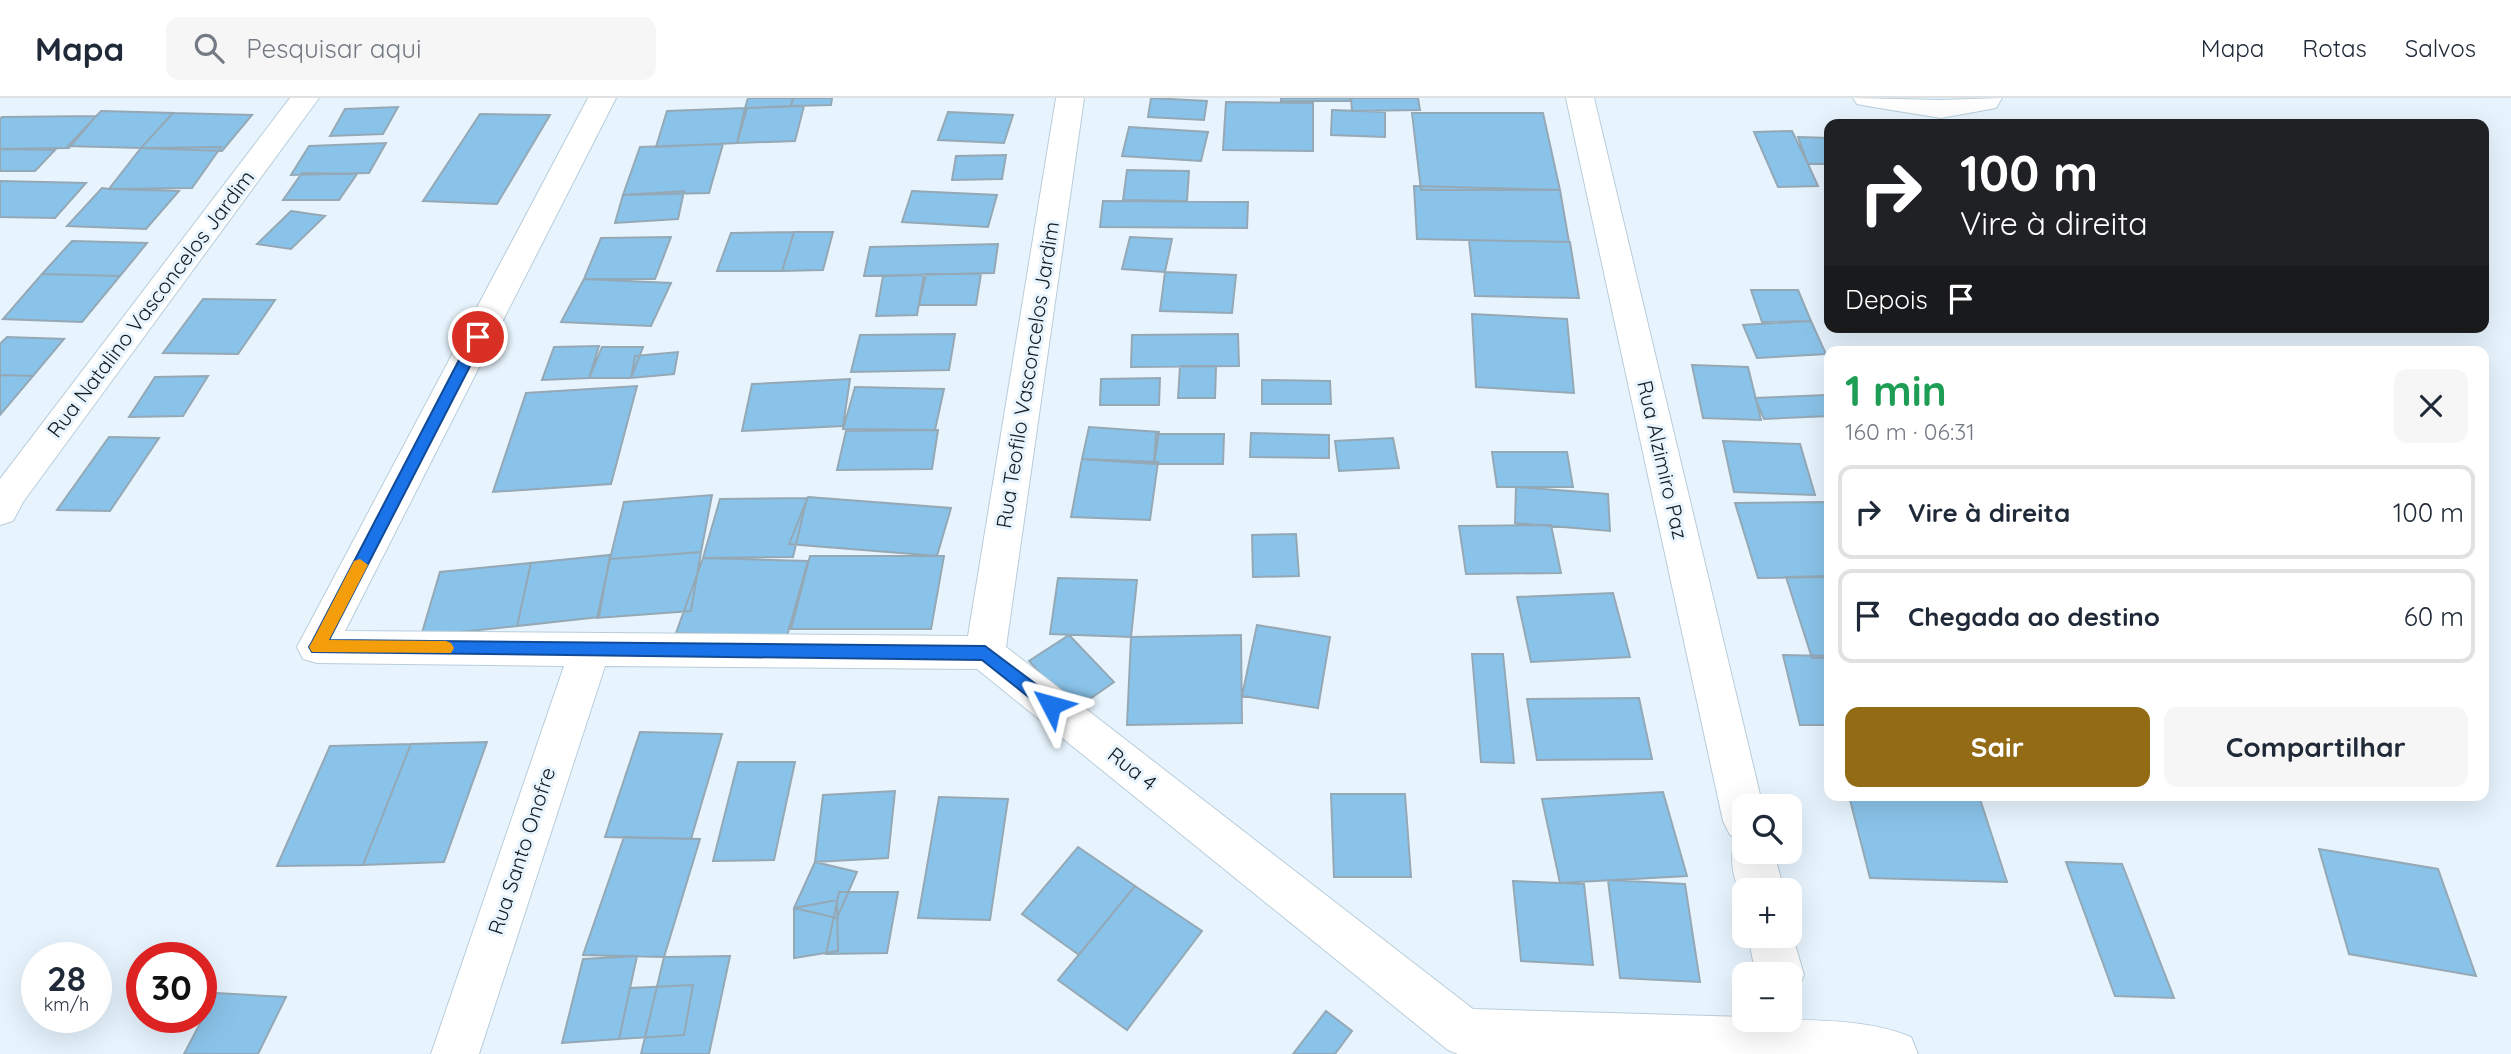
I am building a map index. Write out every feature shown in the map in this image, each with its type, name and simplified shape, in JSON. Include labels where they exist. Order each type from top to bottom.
[{"type":"street","name":"Rua Natalino Vasconcelos Jardim","points":[[0,511],[8,495],[306,98]]},
{"type":"street","points":[[601,98],[317,647],[985,653]]},
{"type":"street","name":"Rua Teofilo Vasconcelos Jardim","points":[[985,653],[1070,98]]},
{"type":"street","name":"Rua Alzimiro Paz","points":[[1580,98],[1739,794]]},
{"type":"street","points":[[1867,98],[1941,108],[1986,102],[1988,98]]},
{"type":"street","name":"Rua Santo Onofre","points":[[455,1054],[590,649]]},
{"type":"street","name":"Rua 4","points":[[985,653],[1466,1044],[1768,1032]]},
{"type":"street","name":"Rua 4","points":[[1797,1032],[1894,1054]]},
{"type":"building","points":[[748,98],[793,98],[791,106],[745,108]]},
{"type":"building","points":[[793,98],[832,98],[831,105],[791,106]]},
{"type":"building","points":[[1151,98],[1207,101],[1204,120],[1148,117]]},
{"type":"building","points":[[1281,98],[1350,98],[1350,101],[1281,101]]},
{"type":"building","points":[[1351,98],[1418,98],[1420,110],[1352,111]]},
{"type":"building","points":[[1226,102],[1313,103],[1313,151],[1223,150]]},
{"type":"building","points":[[804,106],[795,141],[737,143],[747,108]]},
{"type":"building","points":[[398,107],[383,134],[330,136],[345,109]]},
{"type":"building","points":[[745,108],[737,143],[656,147],[667,111]]},
{"type":"building","points":[[1332,110],[1385,112],[1385,137],[1331,135]]},
{"type":"building","points":[[101,111],[173,113],[141,148],[68,146]]},
{"type":"building","points":[[948,112],[1013,115],[1004,143],[938,140]]},
{"type":"building","points":[[173,113],[252,115],[222,151],[141,148]]},
{"type":"building","points":[[1412,113],[1543,113],[1560,190],[1421,190]]},
{"type":"building","points":[[480,114],[550,115],[497,204],[423,201]]},
{"type":"building","points":[[96,116],[69,148],[0,149],[2,117]]},
{"type":"building","points":[[1129,127],[1208,132],[1201,161],[1122,156]]},
{"type":"building","points":[[1792,131],[1818,186],[1778,187],[1754,132]]},
{"type":"building","points":[[1798,137],[1824,138],[1824,164],[1808,164]]},
{"type":"building","points":[[386,143],[369,173],[291,175],[309,146]]},
{"type":"building","points":[[723,144],[709,193],[623,195],[640,147]]},
{"type":"building","points":[[221,147],[192,188],[109,189],[141,148]]},
{"type":"building","points":[[0,149],[55,150],[35,171],[0,171]]},
{"type":"building","points":[[1006,155],[1002,179],[952,180],[956,156]]},
{"type":"building","points":[[1127,170],[1189,171],[1187,201],[1123,200]]},
{"type":"building","points":[[302,173],[357,174],[339,200],[283,200]]},
{"type":"building","points":[[0,181],[86,183],[55,218],[0,217]]},
{"type":"building","points":[[1414,186],[1560,190],[1569,242],[1417,239]]},
{"type":"building","points":[[102,188],[179,191],[146,229],[67,226]]},
{"type":"building","points":[[684,191],[678,219],[615,223],[623,195]]},
{"type":"building","points":[[912,191],[997,195],[988,227],[902,222]]},
{"type":"building","points":[[1103,201],[1248,202],[1247,228],[1100,227]]},
{"type":"building","points":[[291,211],[325,216],[291,249],[257,244]]},
{"type":"building","points":[[794,232],[833,232],[823,270],[782,271]]},
{"type":"building","points":[[794,232],[782,271],[717,271],[731,233]]},
{"type":"building","points":[[671,237],[655,279],[584,279],[601,238]]},
{"type":"building","points":[[1130,237],[1172,239],[1165,272],[1122,269]]},
{"type":"building","points":[[1469,240],[1570,242],[1579,298],[1475,296]]},
{"type":"building","points":[[72,241],[147,243],[120,276],[42,274]]},
{"type":"building","points":[[998,244],[994,273],[864,276],[870,247]]},
{"type":"building","points":[[1165,272],[1236,275],[1232,313],[1160,311]]},
{"type":"building","points":[[42,274],[120,276],[82,322],[3,319]]},
{"type":"building","points":[[926,274],[981,274],[976,305],[919,305]]},
{"type":"building","points":[[924,275],[917,315],[876,316],[883,276]]},
{"type":"building","points":[[584,279],[671,283],[651,326],[561,322]]},
{"type":"building","points":[[1751,290],[1798,290],[1811,321],[1762,322]]},
{"type":"building","points":[[203,299],[275,300],[238,354],[163,353]]},
{"type":"building","points":[[1472,314],[1567,319],[1574,393],[1476,387]]},
{"type":"building","points":[[1811,321],[1824,354],[1757,358],[1743,325]]},
{"type":"building","points":[[955,334],[949,370],[851,372],[860,335]]},
{"type":"building","points":[[1238,334],[1239,366],[1131,367],[1132,335]]},
{"type":"building","points":[[7,337],[64,339],[33,376],[0,375],[0,344]]},
{"type":"building","points":[[599,346],[589,378],[542,380],[554,347]]},
{"type":"building","points":[[602,347],[643,347],[631,378],[589,378]]},
{"type":"building","points":[[678,352],[674,374],[631,378],[635,356]]},
{"type":"building","points":[[1692,365],[1748,367],[1761,420],[1703,418]]},
{"type":"building","points":[[1180,366],[1216,366],[1215,398],[1178,398]]},
{"type":"building","points":[[0,375],[33,376],[0,415]]},
{"type":"building","points":[[208,376],[183,416],[129,417],[155,377]]},
{"type":"building","points":[[1160,378],[1159,405],[1100,405],[1101,379]]},
{"type":"building","points":[[850,379],[843,426],[742,431],[752,384]]},
{"type":"building","points":[[1262,380],[1330,381],[1331,404],[1262,404]]},
{"type":"building","points":[[637,386],[611,484],[493,492],[526,393]]},
{"type":"building","points":[[855,387],[944,389],[935,430],[843,429]]},
{"type":"building","points":[[1824,395],[1824,416],[1764,419],[1755,398]]},
{"type":"building","points":[[1089,427],[1159,432],[1154,464],[1082,459]]},
{"type":"building","points":[[938,430],[932,469],[837,470],[846,431]]},
{"type":"building","points":[[1251,433],[1329,435],[1329,458],[1250,457]]},
{"type":"building","points":[[1156,434],[1224,434],[1223,464],[1154,464]]},
{"type":"building","points":[[109,437],[159,438],[110,511],[57,510]]},
{"type":"building","points":[[1393,438],[1399,468],[1339,471],[1335,441]]},
{"type":"building","points":[[1723,441],[1800,444],[1815,495],[1734,492]]},
{"type":"building","points":[[1492,452],[1567,452],[1573,487],[1497,487]]},
{"type":"building","points":[[1082,459],[1158,462],[1150,520],[1071,517]]},
{"type":"building","points":[[1516,487],[1608,494],[1610,531],[1515,523]]},
{"type":"building","points":[[712,495],[701,552],[610,559],[624,502]]},
{"type":"building","points":[[808,497],[951,508],[937,556],[789,544]]},
{"type":"building","points":[[807,498],[793,557],[703,558],[720,499]]},
{"type":"building","points":[[1824,502],[1824,577],[1758,578],[1735,503]]},
{"type":"building","points":[[1551,525],[1561,573],[1466,574],[1459,526]]},
{"type":"building","points":[[1296,534],[1299,576],[1253,577],[1252,535]]},
{"type":"building","points":[[701,552],[691,611],[597,618],[610,559]]},
{"type":"building","points":[[610,555],[599,617],[517,626],[531,563]]},
{"type":"building","points":[[810,556],[944,556],[931,629],[791,629]]},
{"type":"building","points":[[703,558],[808,561],[787,636],[676,633]]},
{"type":"building","points":[[531,563],[517,626],[421,636],[440,572]]},
{"type":"building","points":[[1824,576],[1824,658],[1812,658],[1786,577]]},
{"type":"building","points":[[1058,578],[1137,580],[1131,637],[1050,634]]},
{"type":"building","points":[[1613,593],[1630,657],[1531,662],[1517,597]]},
{"type":"building","points":[[1257,625],[1330,637],[1318,708],[1242,696]]},
{"type":"building","points":[[1069,635],[1114,682],[1074,710],[1029,661]]},
{"type":"building","points":[[1241,635],[1242,723],[1127,725],[1131,637]]},
{"type":"building","points":[[1472,654],[1503,654],[1514,763],[1481,762]]},
{"type":"building","points":[[1783,655],[1824,656],[1824,725],[1800,725]]},
{"type":"building","points":[[1639,698],[1652,759],[1537,760],[1527,699]]},
{"type":"building","points":[[640,732],[722,734],[691,839],[605,837]]},
{"type":"building","points":[[487,742],[444,862],[363,865],[411,744]]},
{"type":"building","points":[[411,744],[363,865],[277,866],[330,746]]},
{"type":"building","points":[[738,762],[795,762],[774,860],[713,861]]},
{"type":"building","points":[[895,791],[888,858],[815,862],[823,795]]},
{"type":"building","points":[[1663,792],[1687,876],[1560,883],[1542,799]]},
{"type":"building","points":[[1331,794],[1405,794],[1411,877],[1334,877]]},
{"type":"building","points":[[939,797],[1008,799],[990,920],[918,918]]},
{"type":"building","points":[[1850,801],[1981,801],[2007,882],[1870,878]]},
{"type":"building","points":[[624,837],[700,839],[664,957],[583,955]]},
{"type":"building","points":[[1078,847],[1135,886],[1079,955],[1022,914]]},
{"type":"building","points":[[2319,849],[2438,869],[2476,976],[2349,954]]},
{"type":"building","points":[[815,862],[857,872],[837,918],[794,908]]},
{"type":"building","points":[[2066,862],[2122,864],[2174,998],[2115,996]]},
{"type":"building","points":[[1608,880],[1685,884],[1700,982],[1620,978]]},
{"type":"building","points":[[1513,881],[1584,884],[1593,965],[1521,961]]},
{"type":"building","points":[[1135,886],[1202,931],[1127,1030],[1058,980]]},
{"type":"building","points":[[839,892],[898,892],[887,953],[826,954]]},
{"type":"building","points":[[837,900],[838,951],[794,958],[794,908]]},
{"type":"building","points":[[637,956],[619,1039],[562,1043],[583,959]]},
{"type":"building","points":[[730,956],[709,1054],[641,1054],[664,957]]},
{"type":"building","points":[[693,985],[684,1035],[619,1039],[630,988]]},
{"type":"building","points":[[217,993],[286,997],[258,1054],[184,1054],[195,1033],[217,1033]]},
{"type":"building","points":[[1326,1011],[1352,1031],[1335,1054],[1293,1054]]},
{"type":"slow traffic","points":[[360,565],[317,647],[446,648]]},
{"type":"route","points":[[478,337],[317,647],[985,653],[1051,705]]}]
